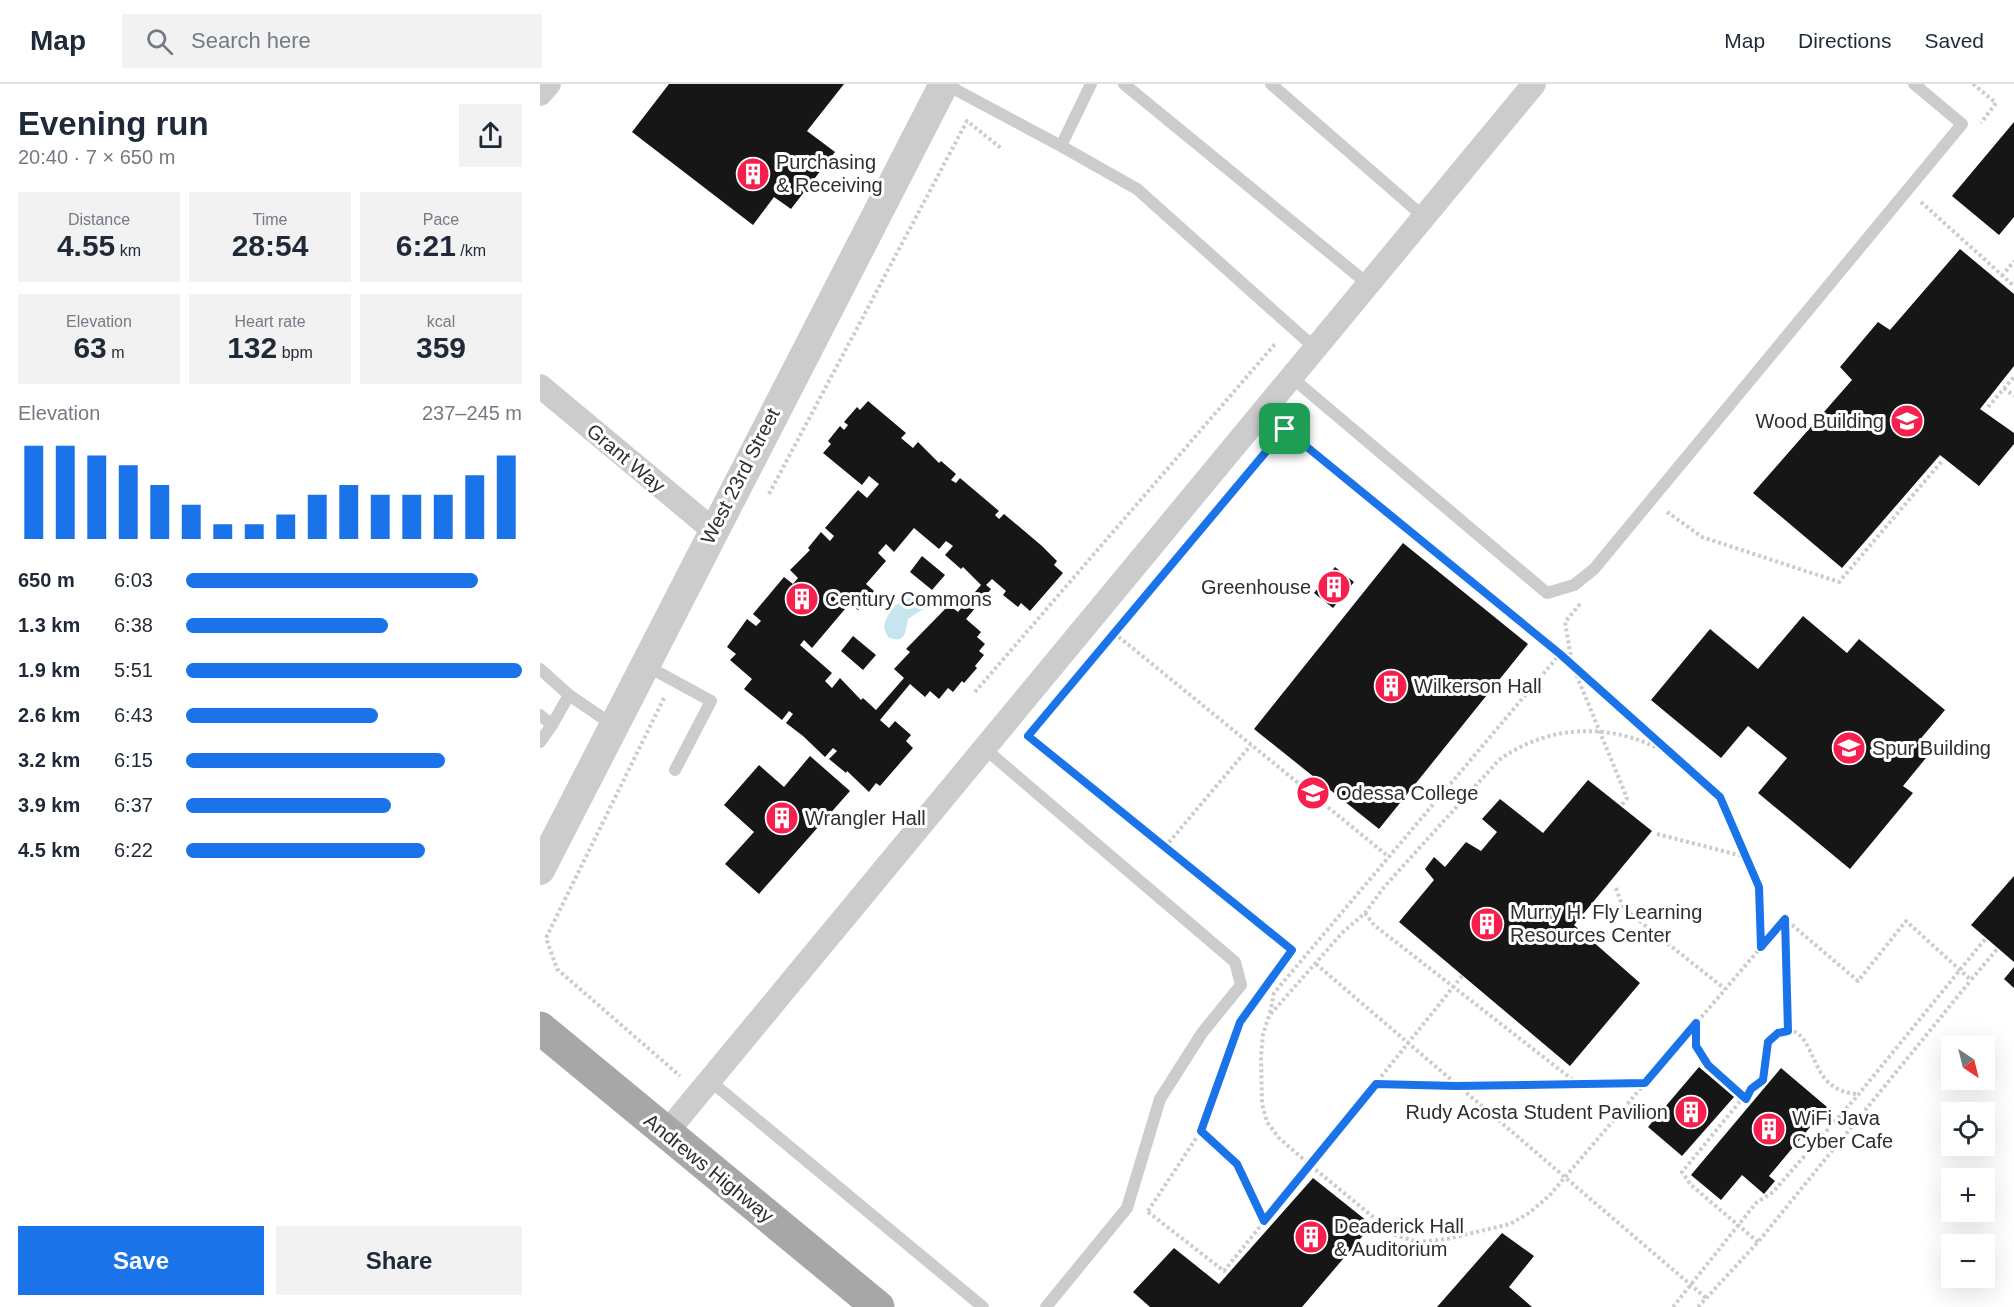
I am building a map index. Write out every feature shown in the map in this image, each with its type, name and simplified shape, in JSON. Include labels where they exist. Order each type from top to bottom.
[{"type":"main road","name":"Andrews Highway","points":[[540,1028],[878,1307]]},
{"type":"street","points":[[540,94],[549,84]]},
{"type":"street","name":"West 23rd Street","points":[[540,870],[944,84]]},
{"type":"street","points":[[666,1133],[1534,84]]},
{"type":"street","name":"Grant Way","points":[[540,386],[713,530]]},
{"type":"lane","points":[[944,84],[1137,189],[1316,348]]},
{"type":"lane","points":[[1061,146],[1091,84]]},
{"type":"lane","points":[[1124,84],[1368,284]]},
{"type":"lane","points":[[1271,84],[1424,217]]},
{"type":"lane","points":[[1291,377],[1547,593],[1574,585],[1594,569],[1962,124],[1914,84]]},
{"type":"lane","points":[[644,665],[711,701],[675,770]]},
{"type":"lane","points":[[540,669],[569,695],[613,725]]},
{"type":"lane","points":[[540,742],[569,695]]},
{"type":"lane","points":[[540,715],[552,725]]},
{"type":"lane","points":[[984,748],[1235,962],[1240,985],[1202,1034],[1160,1099],[1127,1208],[1046,1307]]},
{"type":"lane","points":[[704,1087],[983,1307]]},
{"type":"path","points":[[1973,84],[1996,103],[1974,132]]},
{"type":"path","points":[[764,503],[967,120],[1002,149]]},
{"type":"path","points":[[1913,208],[1926,192]]},
{"type":"path","points":[[1919,200],[2014,286]]},
{"type":"path","points":[[2002,276],[2014,261]]},
{"type":"path","points":[[975,692],[1275,344]]},
{"type":"path","points":[[1988,407],[2014,376]]},
{"type":"path","points":[[2004,388],[2014,396]]},
{"type":"path","points":[[1278,437],[1285,429],[1572,664],[1720,797],[1759,887],[1761,947]]},
{"type":"path","points":[[1671,501],[1664,510],[1702,537],[1839,582],[1942,461]]},
{"type":"path","points":[[1588,596],[1565,622],[1572,664],[1627,798],[1621,806]]},
{"type":"path","points":[[1107,642],[1121,624]]},
{"type":"path","points":[[1114,633],[1389,857]]},
{"type":"path","points":[[1560,654],[1274,993],[1263,1034],[1262,1104],[1267,1122],[1279,1138],[1395,1235],[1418,1242],[1447,1239],[1509,1224],[1529,1213],[1565,1178],[1785,919]]},
{"type":"path","points":[[673,680],[546,938],[557,969],[704,1087]]},
{"type":"path","points":[[1035,728],[1028,736],[1292,950],[1259,995]]},
{"type":"path","points":[[1269,1016],[1342,933],[1365,913],[1384,887],[1498,760],[1518,746],[1536,738],[1588,731],[1640,738],[1677,756]]},
{"type":"path","points":[[1165,847],[1251,745]]},
{"type":"path","points":[[1657,834],[1746,857]]},
{"type":"path","points":[[1616,888],[1623,908],[1725,989]]},
{"type":"path","points":[[1365,913],[1374,925],[1578,1084]]},
{"type":"path","points":[[1785,919],[1858,981],[1906,921],[1971,980]]},
{"type":"path","points":[[1785,919],[1788,1031]]},
{"type":"path","points":[[1673,1307],[1756,1203],[1773,1192],[1858,1095],[1986,938]]},
{"type":"path","points":[[1698,1307],[1758,1242],[1998,948]]},
{"type":"path","points":[[1316,964],[1706,1298]]},
{"type":"path","points":[[1148,1212],[1224,1271],[1462,976]]},
{"type":"path","points":[[1141,1221],[1201,1131],[1240,1022],[1246,1013]]},
{"type":"path","points":[[1696,1023],[1696,1046],[1702,1056],[1708,1065],[1746,1099]]},
{"type":"path","points":[[1758,1242],[1691,1185],[1682,1172],[1746,1099],[1751,1089],[1763,1080],[1768,1042],[1778,1033],[1788,1031],[1798,1034],[1807,1042],[1816,1065],[1827,1082],[1843,1093],[1858,1095]]},
{"type":"path","points":[[1376,1084],[1456,1086],[1645,1083]]},
{"type":"path","points":[[1201,1131],[1237,1164],[1264,1221]]},
{"type":"water","points":[[915,597],[922,600],[923,609],[908,619],[904,636],[898,639],[888,637],[884,628],[891,611],[903,600]]},
{"type":"building","name":"Purchasing & Receiving","points":[[669,84],[844,84],[807,131],[835,152],[791,209],[774,197],[753,225],[632,132]]},
{"type":"building","points":[[2014,122],[2014,217],[1999,235],[1952,196]]},
{"type":"building","name":"Wood Building","points":[[1960,249],[2014,294],[2014,366],[1980,409],[2014,433],[2014,444],[1979,486],[1940,455],[1842,568],[1753,493],[1852,380],[1840,367],[1878,322],[1890,330]]},
{"type":"building","name":"Century Commons","points":[[868,401],[906,433],[901,438],[913,448],[918,442],[939,463],[941,461],[956,474],[951,480],[956,483],[960,478],[999,511],[995,515],[999,519],[1004,514],[1042,546],[1057,561],[1054,565],[1063,573],[1030,611],[1021,603],[1018,607],[1003,595],[1006,591],[992,579],[986,585],[991,589],[966,619],[981,632],[977,637],[985,644],[979,651],[984,655],[975,666],[977,668],[953,692],[948,688],[939,699],[930,691],[925,697],[910,684],[880,720],[889,728],[895,721],[911,735],[906,741],[913,748],[880,786],[876,783],[869,792],[847,771],[846,773],[829,759],[837,751],[833,748],[825,757],[786,723],[793,714],[789,711],[782,720],[744,689],[752,679],[730,660],[736,654],[727,647],[747,619],[756,626],[761,621],[753,614],[784,577],[793,584],[798,578],[790,570],[810,550],[808,548],[821,532],[830,541],[834,536],[825,528],[858,490],[867,498],[879,484],[869,476],[862,485],[823,453],[831,444],[828,441],[840,426],[844,430],[848,425],[844,422],[857,407],[860,410]],"holes":[[[914,528],[939,549],[946,541],[953,546],[945,555],[961,569],[963,567],[981,585],[958,612],[949,605],[906,649],[910,652],[894,669],[904,678],[876,710],[863,698],[861,700],[840,678],[832,688],[825,681],[832,673],[800,645],[804,640],[812,648],[845,609],[837,601],[841,596],[858,610],[874,591],[866,584],[886,561],[878,553],[886,544],[894,552]]]},
{"type":"building","name":"Wilkerson Hall","points":[[1403,543],[1528,644],[1379,829],[1254,729]]},
{"type":"building","points":[[922,556],[945,575],[932,590],[910,572]]},
{"type":"building","name":"Greenhouse","points":[[1335,567],[1354,582],[1333,608],[1314,593]]},
{"type":"building","name":"Spur Building","points":[[1803,616],[1847,653],[1859,639],[1945,710],[1917,743],[1930,753],[1903,786],[1913,793],[1850,869],[1758,793],[1787,758],[1748,726],[1721,758],[1651,700],[1710,629],[1758,669]]},
{"type":"building","points":[[853,636],[876,655],[863,670],[841,651]]},
{"type":"building","name":"Wrangler Hall","points":[[810,756],[850,791],[759,894],[725,864],[754,832],[724,805],[759,765],[784,787]]},
{"type":"building","name":"Murry H. Fly Learning Resources Center","points":[[1588,780],[1652,831],[1574,925],[1640,983],[1570,1066],[1399,922],[1434,880],[1425,869],[1434,857],[1445,867],[1466,842],[1481,851],[1497,832],[1482,819],[1500,799],[1543,833]]},
{"type":"building","points":[[2014,876],[2014,962],[1971,925]]},
{"type":"building","points":[[2014,967],[2014,988],[2004,979]]},
{"type":"building","name":"Rudy Acosta Student Pavilion","points":[[1699,1067],[1734,1097],[1682,1156],[1648,1127]]},
{"type":"building","name":"WiFi Java Cyber Cafe","points":[[1781,1068],[1827,1107],[1769,1176],[1775,1181],[1764,1194],[1742,1175],[1721,1200],[1691,1175]]},
{"type":"building","name":"Deaderick Hall & Auditorium","points":[[1313,1178],[1372,1225],[1302,1307],[1150,1307],[1133,1292],[1174,1248],[1219,1284]]},
{"type":"building","name":"Deaderick Hall & Auditorium","points":[[1502,1233],[1534,1256],[1509,1287],[1532,1307],[1437,1307]]},
{"type":"place","name":"Purchasing & Receiving","points":[[753,174]]},
{"type":"place","name":"Wood Building","points":[[1907,421]]},
{"type":"place","name":"Greenhouse","points":[[1334,587]]},
{"type":"place","name":"Century Commons","points":[[802,599]]},
{"type":"place","name":"Wilkerson Hall","points":[[1391,686]]},
{"type":"place","name":"Spur Building","points":[[1849,748]]},
{"type":"place","name":"Odessa College","points":[[1313,793]]},
{"type":"place","name":"Wrangler Hall","points":[[782,818]]},
{"type":"place","name":"Murry H. Fly Learning Resources Center","points":[[1487,924]]},
{"type":"place","name":"Rudy Acosta Student Pavilion","points":[[1691,1112]]},
{"type":"place","name":"WiFi Java Cyber Cafe","points":[[1769,1129]]},
{"type":"place","name":"Deaderick Hall & Auditorium","points":[[1311,1237]]},
{"type":"route","points":[[1285,429],[1560,654],[1679,757],[1720,797],[1759,887],[1761,947],[1785,919],[1788,1031],[1778,1033],[1768,1042],[1763,1080],[1751,1089],[1746,1099],[1741,1092],[1708,1065],[1696,1046],[1696,1023],[1645,1083],[1456,1086],[1376,1084],[1264,1221],[1250,1186],[1237,1164],[1201,1131],[1240,1022],[1292,950],[1028,736],[1285,429]]}]
